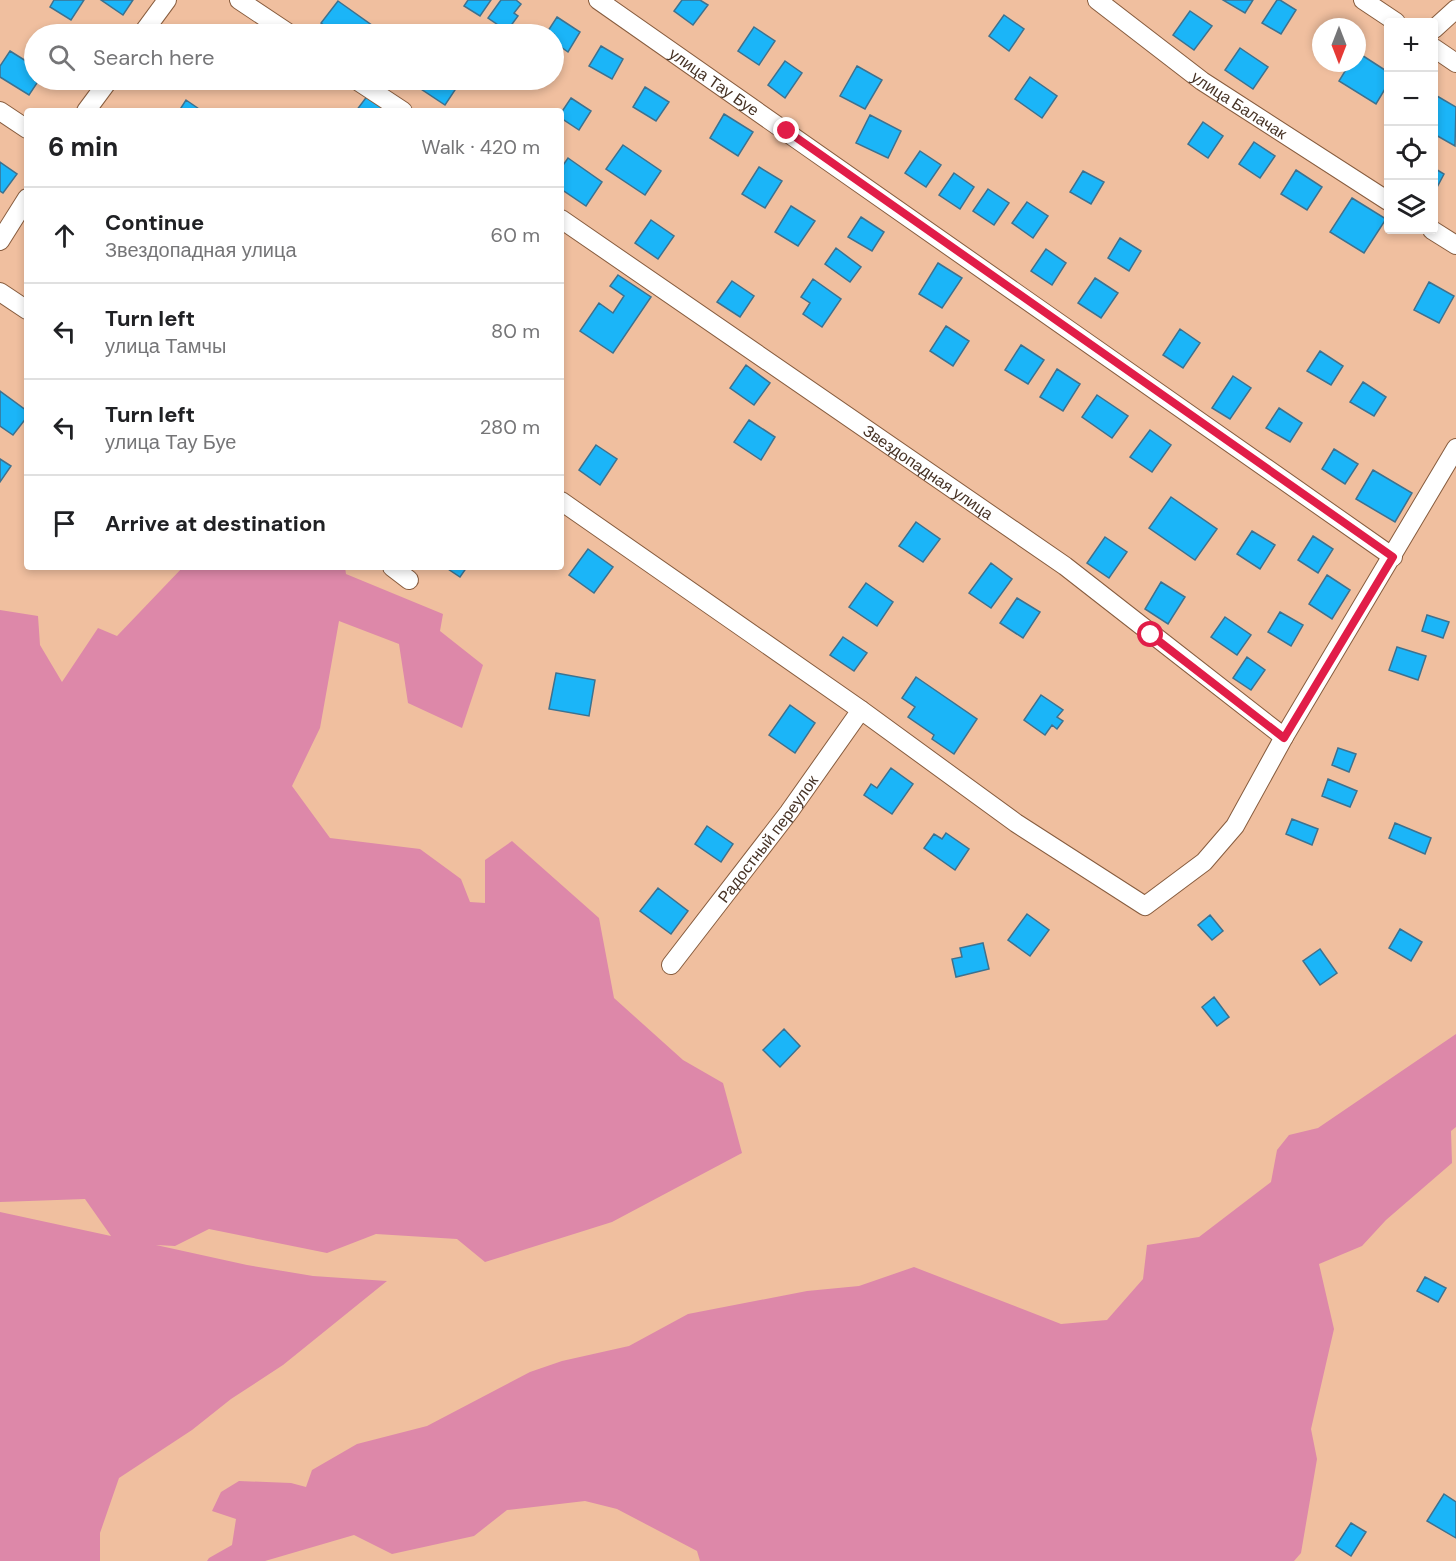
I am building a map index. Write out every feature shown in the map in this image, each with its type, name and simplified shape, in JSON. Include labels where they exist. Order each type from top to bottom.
[{"type":"street","points":[[149,24],[167,0]]},
{"type":"street","points":[[239,0],[275,24]]},
{"type":"street","name":"улица Тау Буе","points":[[598,0],[1393,557]]},
{"type":"street","name":"улица Балачак","points":[[1096,0],[1202,81],[1384,198]]},
{"type":"street","points":[[1363,0],[1390,18]]},
{"type":"street","points":[[1438,25],[1456,9]]},
{"type":"street","points":[[1438,51],[1456,63]]},
{"type":"street","points":[[88,108],[102,90]]},
{"type":"street","points":[[371,90],[398,108]]},
{"type":"street","points":[[0,111],[24,127]]},
{"type":"street","points":[[0,241],[24,203]]},
{"type":"street","name":"Звездопадная улица","points":[[564,221],[1065,566],[1284,738]]},
{"type":"street","points":[[1438,234],[1456,245]]},
{"type":"street","points":[[0,292],[24,308]]},
{"type":"street","points":[[564,503],[861,710],[1016,823],[1145,906],[1204,862],[1235,826],[1284,738],[1456,448]]},
{"type":"street","points":[[396,570],[410,580]]},
{"type":"street","name":"Радостный переулок","points":[[671,965],[789,812],[861,710]]},
{"type":"shaded area","points":[[180,570],[345,570],[346,574],[443,614],[440,631],[483,665],[462,728],[408,703],[399,644],[339,621],[320,728],[292,786],[330,838],[420,849],[461,879],[470,902],[485,903],[485,860],[512,841],[599,918],[614,998],[683,1060],[723,1083],[742,1153],[612,1222],[485,1262],[457,1239],[376,1234],[327,1253],[209,1229],[175,1246],[156,1245],[247,1265],[313,1276],[387,1281],[283,1365],[231,1399],[192,1430],[119,1478],[100,1533],[100,1561],[0,1561],[0,1212],[111,1236],[85,1199],[0,1202],[0,610],[38,616],[40,645],[62,682],[98,628],[117,636]]},
{"type":"shaded area","points":[[1456,1034],[1456,1127],[1451,1131],[1452,1163],[1386,1220],[1362,1246],[1319,1264],[1334,1329],[1311,1429],[1317,1459],[1301,1553],[1294,1561],[700,1561],[697,1551],[617,1509],[585,1501],[507,1510],[474,1536],[392,1554],[354,1535],[265,1561],[207,1561],[232,1545],[236,1519],[212,1511],[221,1492],[239,1481],[291,1483],[306,1487],[312,1470],[357,1444],[427,1426],[530,1372],[562,1361],[629,1346],[688,1314],[807,1291],[859,1286],[914,1267],[1061,1324],[1107,1320],[1143,1279],[1147,1245],[1199,1237],[1271,1182],[1277,1150],[1289,1135],[1318,1128]]},
{"type":"building","points":[[54,0],[84,0],[71,20],[50,7]]},
{"type":"building","points":[[101,0],[133,0],[123,15]]},
{"type":"building","points":[[468,0],[491,0],[480,16],[464,6]]},
{"type":"building","points":[[501,0],[516,0],[521,4],[514,13],[518,16],[512,24],[497,24],[488,18]]},
{"type":"building","points":[[682,0],[700,0],[708,5],[693,25],[674,11]]},
{"type":"building","points":[[1223,0],[1253,0],[1245,13]]},
{"type":"building","points":[[1277,0],[1296,10],[1281,34],[1262,23]]},
{"type":"building","points":[[338,1],[370,24],[322,24]]},
{"type":"building","points":[[1190,11],[1212,26],[1194,50],[1173,35]]},
{"type":"building","points":[[1004,15],[1024,29],[1009,51],[989,36]]},
{"type":"building","points":[[557,17],[580,32],[568,52],[564,49],[564,24],[552,24]]},
{"type":"building","points":[[754,27],[775,41],[759,65],[738,51]]},
{"type":"building","points":[[601,46],[623,59],[612,79],[589,66]]},
{"type":"building","points":[[1240,48],[1268,67],[1253,89],[1225,70]]},
{"type":"building","points":[[10,51],[24,60],[24,90],[32,90],[29,95],[0,77],[0,66]]},
{"type":"building","points":[[1366,58],[1384,69],[1384,91],[1376,104],[1339,81],[1344,72],[1366,72]]},
{"type":"building","points":[[785,61],[802,73],[785,98],[768,85]]},
{"type":"building","points":[[857,66],[882,80],[865,109],[840,96]]},
{"type":"building","points":[[1030,77],[1057,96],[1042,118],[1015,99]]},
{"type":"building","points":[[645,87],[669,102],[656,121],[633,107]]},
{"type":"building","points":[[422,90],[455,90],[445,105]]},
{"type":"building","points":[[368,95],[385,108],[358,108]]},
{"type":"building","points":[[1438,97],[1456,107],[1455,146],[1438,136]]},
{"type":"building","points":[[571,98],[591,111],[579,130],[564,120],[564,108]]},
{"type":"building","points":[[186,100],[198,108],[181,108]]},
{"type":"building","points":[[724,114],[753,132],[738,156],[710,138]]},
{"type":"building","points":[[870,115],[901,131],[888,158],[856,143]]},
{"type":"building","points":[[1203,122],[1223,136],[1208,158],[1188,144]]},
{"type":"building","points":[[1254,142],[1275,156],[1260,178],[1239,164]]},
{"type":"building","points":[[623,145],[661,171],[645,195],[606,169]]},
{"type":"building","points":[[920,151],[941,165],[926,187],[905,173]]},
{"type":"building","points":[[568,158],[602,182],[586,206],[564,191],[564,164]]},
{"type":"building","points":[[0,162],[17,174],[3,193],[0,191]]},
{"type":"building","points":[[759,167],[782,181],[765,208],[742,194]]},
{"type":"building","points":[[1296,170],[1322,187],[1307,210],[1281,194]]},
{"type":"building","points":[[1438,170],[1444,174],[1438,185]]},
{"type":"building","points":[[1083,171],[1104,182],[1091,204],[1070,192]]},
{"type":"building","points":[[954,173],[974,187],[960,209],[939,195]]},
{"type":"building","points":[[988,189],[1009,203],[994,225],[973,211]]},
{"type":"building","points":[[1352,198],[1384,218],[1384,222],[1364,253],[1330,232]]},
{"type":"building","points":[[1027,202],[1048,216],[1033,238],[1012,223]]},
{"type":"building","points":[[791,206],[815,221],[798,246],[775,232]]},
{"type":"building","points":[[861,217],[884,232],[872,251],[848,237]]},
{"type":"building","points":[[651,220],[674,236],[658,259],[635,243]]},
{"type":"building","points":[[1120,238],[1141,251],[1129,271],[1108,258]]},
{"type":"building","points":[[836,248],[861,267],[850,282],[825,264]]},
{"type":"building","points":[[1046,249],[1066,263],[1052,285],[1031,271]]},
{"type":"building","points":[[938,263],[962,278],[942,308],[919,294]]},
{"type":"building","points":[[618,275],[651,297],[613,353],[580,331],[599,303],[613,313],[624,296],[610,286]]},
{"type":"building","points":[[1095,278],[1118,293],[1101,318],[1078,303]]},
{"type":"building","points":[[813,279],[841,299],[822,327],[803,314],[810,303],[801,297]]},
{"type":"building","points":[[732,281],[754,296],[740,317],[717,302]]},
{"type":"building","points":[[1429,282],[1454,296],[1439,323],[1414,310]]},
{"type":"building","points":[[946,326],[969,341],[953,366],[930,351]]},
{"type":"building","points":[[1180,329],[1200,343],[1183,368],[1163,355]]},
{"type":"building","points":[[1021,345],[1044,360],[1028,384],[1005,370]]},
{"type":"building","points":[[1320,351],[1343,366],[1331,385],[1307,371]]},
{"type":"building","points":[[746,365],[770,383],[754,405],[730,388]]},
{"type":"building","points":[[1057,369],[1080,384],[1063,411],[1040,397]]},
{"type":"building","points":[[1233,376],[1251,388],[1230,419],[1212,408]]},
{"type":"building","points":[[1363,382],[1386,397],[1374,416],[1350,402]]},
{"type":"building","points":[[0,391],[24,409],[24,421],[13,435],[0,426]]},
{"type":"building","points":[[1097,395],[1128,416],[1112,438],[1082,417]]},
{"type":"building","points":[[1279,408],[1302,423],[1290,442],[1266,428]]},
{"type":"building","points":[[749,420],[775,437],[761,460],[734,442]]},
{"type":"building","points":[[1150,430],[1171,445],[1152,472],[1130,457]]},
{"type":"building","points":[[596,445],[617,459],[600,485],[579,470]]},
{"type":"building","points":[[1334,449],[1358,464],[1345,484],[1322,469]]},
{"type":"building","points":[[0,459],[11,466],[0,482]]},
{"type":"building","points":[[1373,470],[1412,493],[1395,522],[1356,499]]},
{"type":"building","points":[[1171,497],[1217,529],[1195,560],[1149,528]]},
{"type":"building","points":[[916,522],[940,539],[923,562],[899,546]]},
{"type":"building","points":[[1252,531],[1275,545],[1260,569],[1237,554]]},
{"type":"building","points":[[1313,536],[1333,549],[1318,573],[1298,560]]},
{"type":"building","points":[[1105,537],[1127,552],[1109,578],[1087,563]]},
{"type":"building","points":[[588,549],[613,567],[594,593],[569,575]]},
{"type":"building","points":[[991,563],[1012,579],[991,608],[969,593]]},
{"type":"building","points":[[450,570],[465,570],[460,577]]},
{"type":"building","points":[[1327,575],[1350,590],[1332,619],[1309,604]]},
{"type":"building","points":[[1161,582],[1185,597],[1168,624],[1145,609]]},
{"type":"building","points":[[866,583],[893,602],[877,626],[849,607]]},
{"type":"building","points":[[1017,598],[1040,612],[1023,638],[1000,623]]},
{"type":"building","points":[[1280,612],[1303,625],[1291,646],[1268,632]]},
{"type":"building","points":[[1427,615],[1449,622],[1443,638],[1422,631]]},
{"type":"building","points":[[1225,617],[1251,635],[1237,655],[1211,637]]},
{"type":"building","points":[[843,637],[867,653],[854,671],[830,655]]},
{"type":"building","points":[[1397,647],[1426,656],[1418,680],[1389,670]]},
{"type":"building","points":[[1247,657],[1265,670],[1251,690],[1233,678]]},
{"type":"building","points":[[556,673],[595,680],[589,716],[549,709]]},
{"type":"building","points":[[916,677],[977,719],[954,754],[932,739],[934,735],[908,717],[915,707],[902,698]]},
{"type":"building","points":[[1041,695],[1063,710],[1057,717],[1063,721],[1057,729],[1052,725],[1045,735],[1024,720]]},
{"type":"building","points":[[790,705],[815,723],[795,753],[769,735]]},
{"type":"building","points":[[1338,748],[1356,754],[1349,772],[1332,765]]},
{"type":"building","points":[[891,768],[913,784],[892,814],[864,795],[871,784],[877,788]]},
{"type":"building","points":[[1328,779],[1357,791],[1350,807],[1322,796]]},
{"type":"building","points":[[1292,819],[1318,829],[1312,845],[1286,834]]},
{"type":"building","points":[[1395,823],[1431,838],[1425,854],[1389,838]]},
{"type":"building","points":[[707,826],[733,844],[721,862],[695,844]]},
{"type":"building","points":[[946,833],[969,849],[955,870],[924,848],[934,834],[942,839]]},
{"type":"building","points":[[658,888],[688,911],[671,934],[640,911]]},
{"type":"building","points":[[1027,914],[1049,930],[1030,956],[1008,940]]},
{"type":"building","points":[[1210,915],[1223,931],[1212,940],[1198,925]]},
{"type":"building","points":[[1400,929],[1422,942],[1411,961],[1389,948]]},
{"type":"building","points":[[983,943],[989,969],[956,977],[952,959],[962,957],[960,948]]},
{"type":"building","points":[[1320,949],[1337,973],[1320,985],[1303,961]]},
{"type":"building","points":[[1214,997],[1229,1017],[1217,1026],[1202,1007]]},
{"type":"building","points":[[784,1029],[800,1046],[780,1067],[763,1050]]},
{"type":"building","points":[[1425,1277],[1446,1288],[1438,1302],[1417,1291]]},
{"type":"building","points":[[1444,1494],[1456,1502],[1456,1538],[1427,1521]]},
{"type":"building","points":[[1351,1523],[1366,1532],[1351,1556],[1336,1546]]},
{"type":"route","points":[[787,131],[1393,557],[1284,738],[1151,635]]}]
